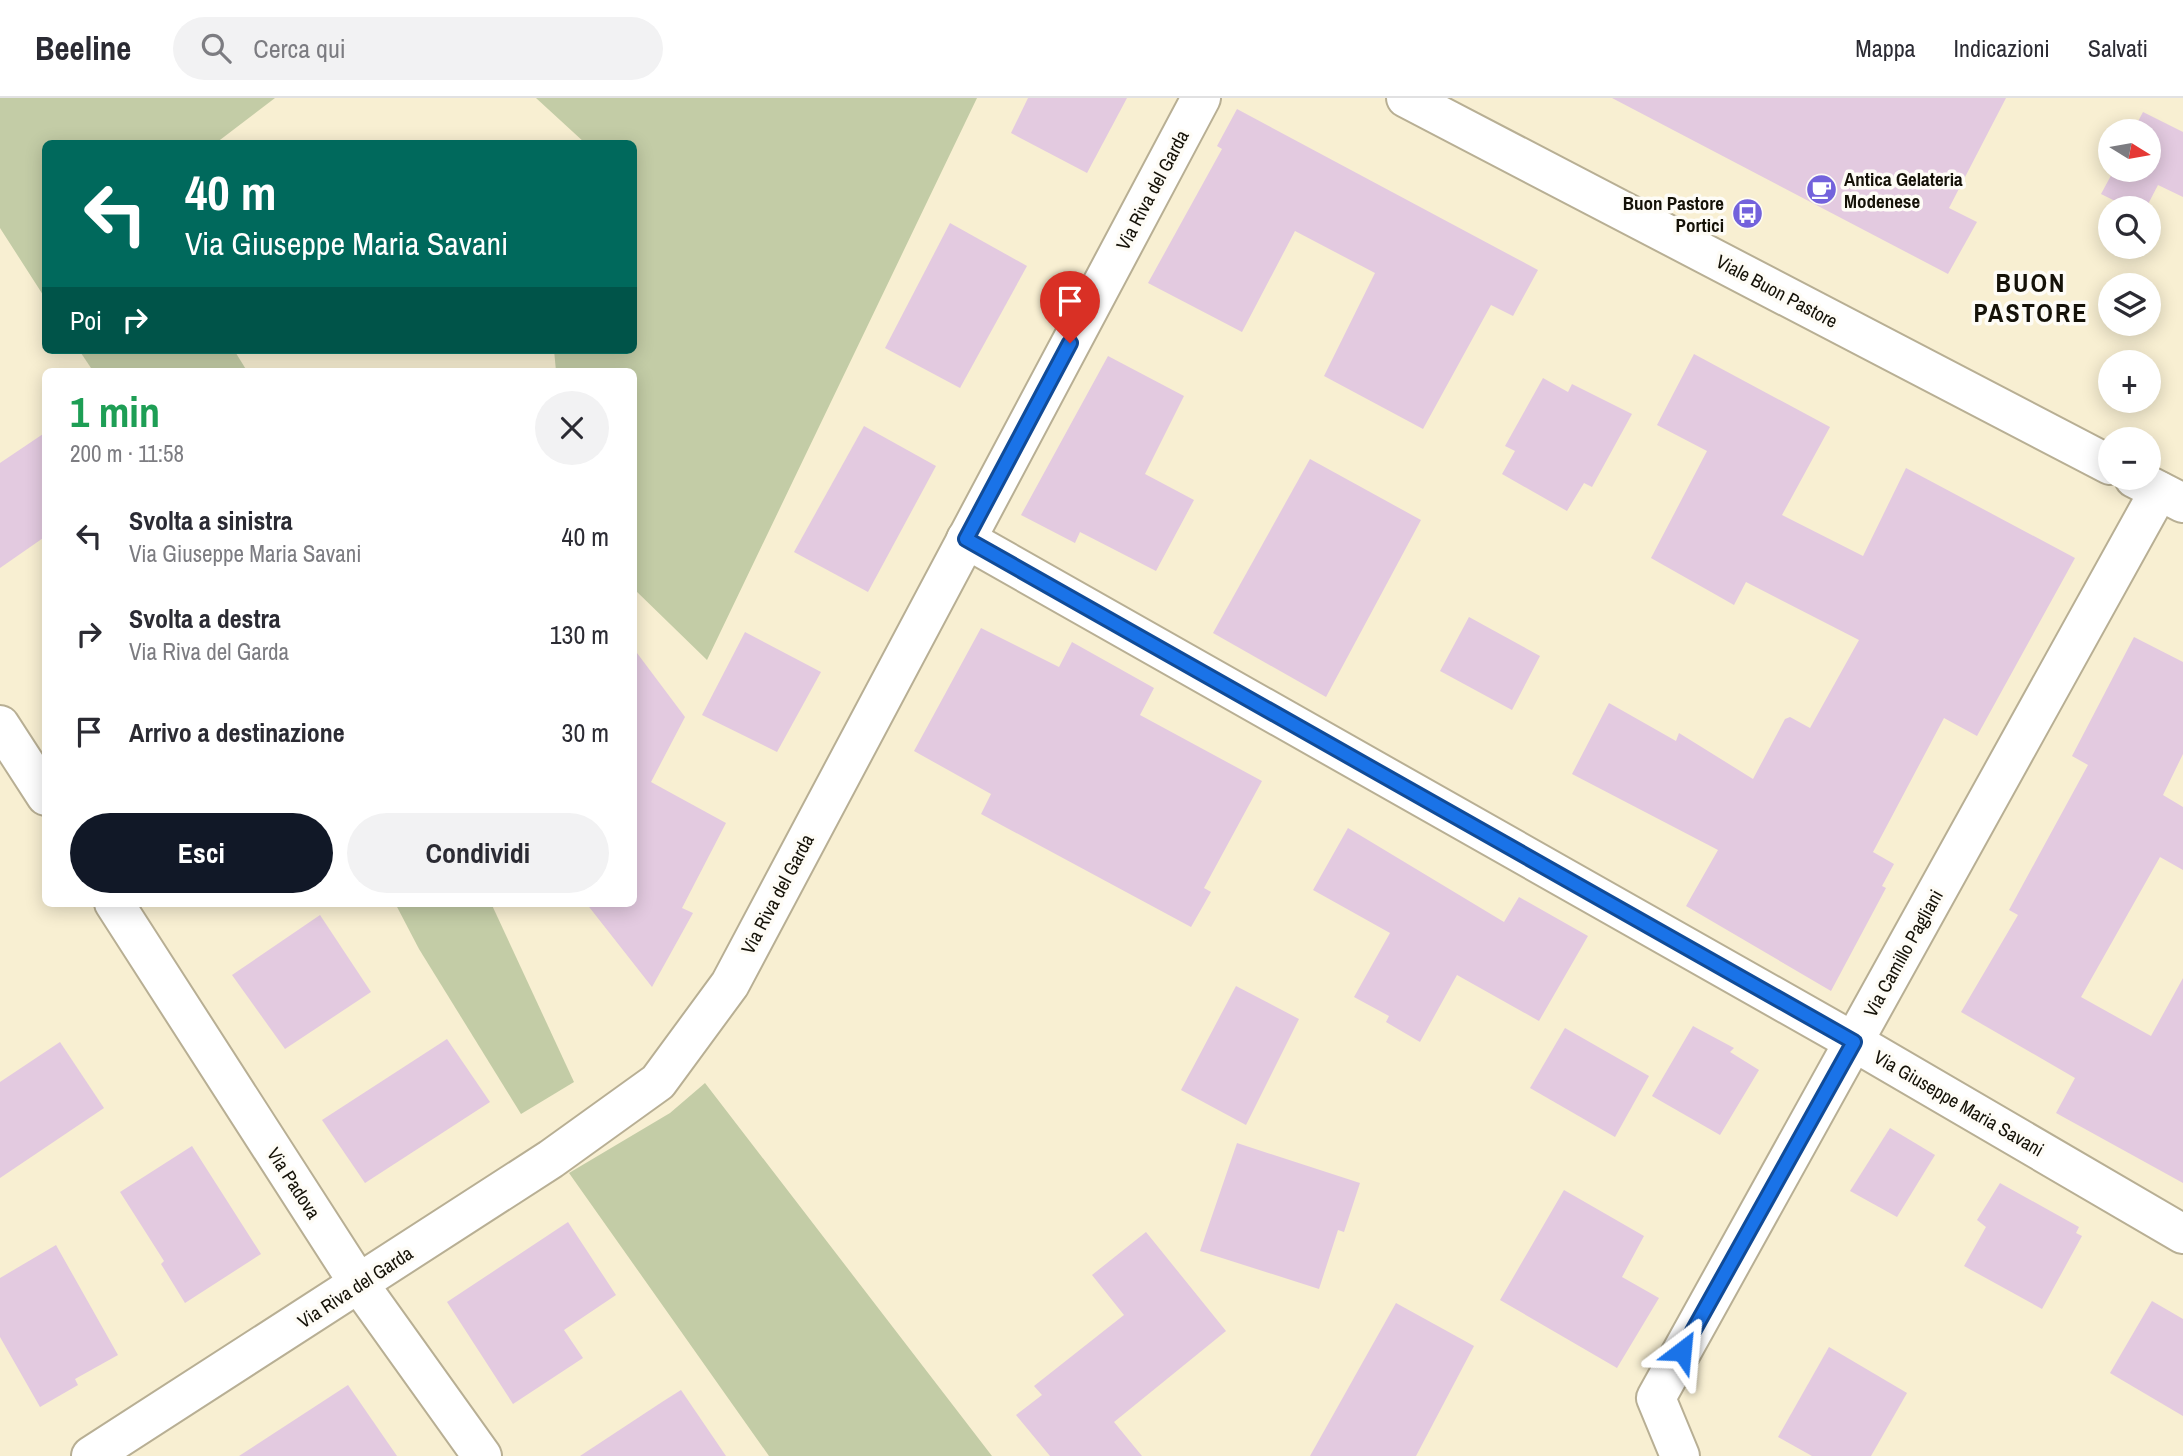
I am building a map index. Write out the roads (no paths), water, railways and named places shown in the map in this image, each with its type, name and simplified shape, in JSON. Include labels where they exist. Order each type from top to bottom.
[{"type":"street","name":"Via Riva del Garda","points":[[91,1456],[551,1159],[658,1082],[730,984],[1201,98]]},
{"type":"street","name":"Viale Buon Pastore","points":[[1406,98],[2098,459]]},
{"type":"street","name":"Via Camillo Pagliani","points":[[1680,1456],[1656,1398],[2159,491]]},
{"type":"street","name":"Via Giuseppe Maria Savani","points":[[966,539],[1854,1042],[2183,1234]]},
{"type":"street","points":[[0,725],[42,790]]},
{"type":"street","name":"Via Padova","points":[[117,907],[359,1284],[482,1456]]},
{"type":"place","name":"Antica Gelateria Modenese","points":[[1821,190]]},
{"type":"place","name":"Buon Pastore Portici","points":[[1747,214]]},
{"type":"district","name":"BUON PASTORE","points":[[2031,297]]}]
